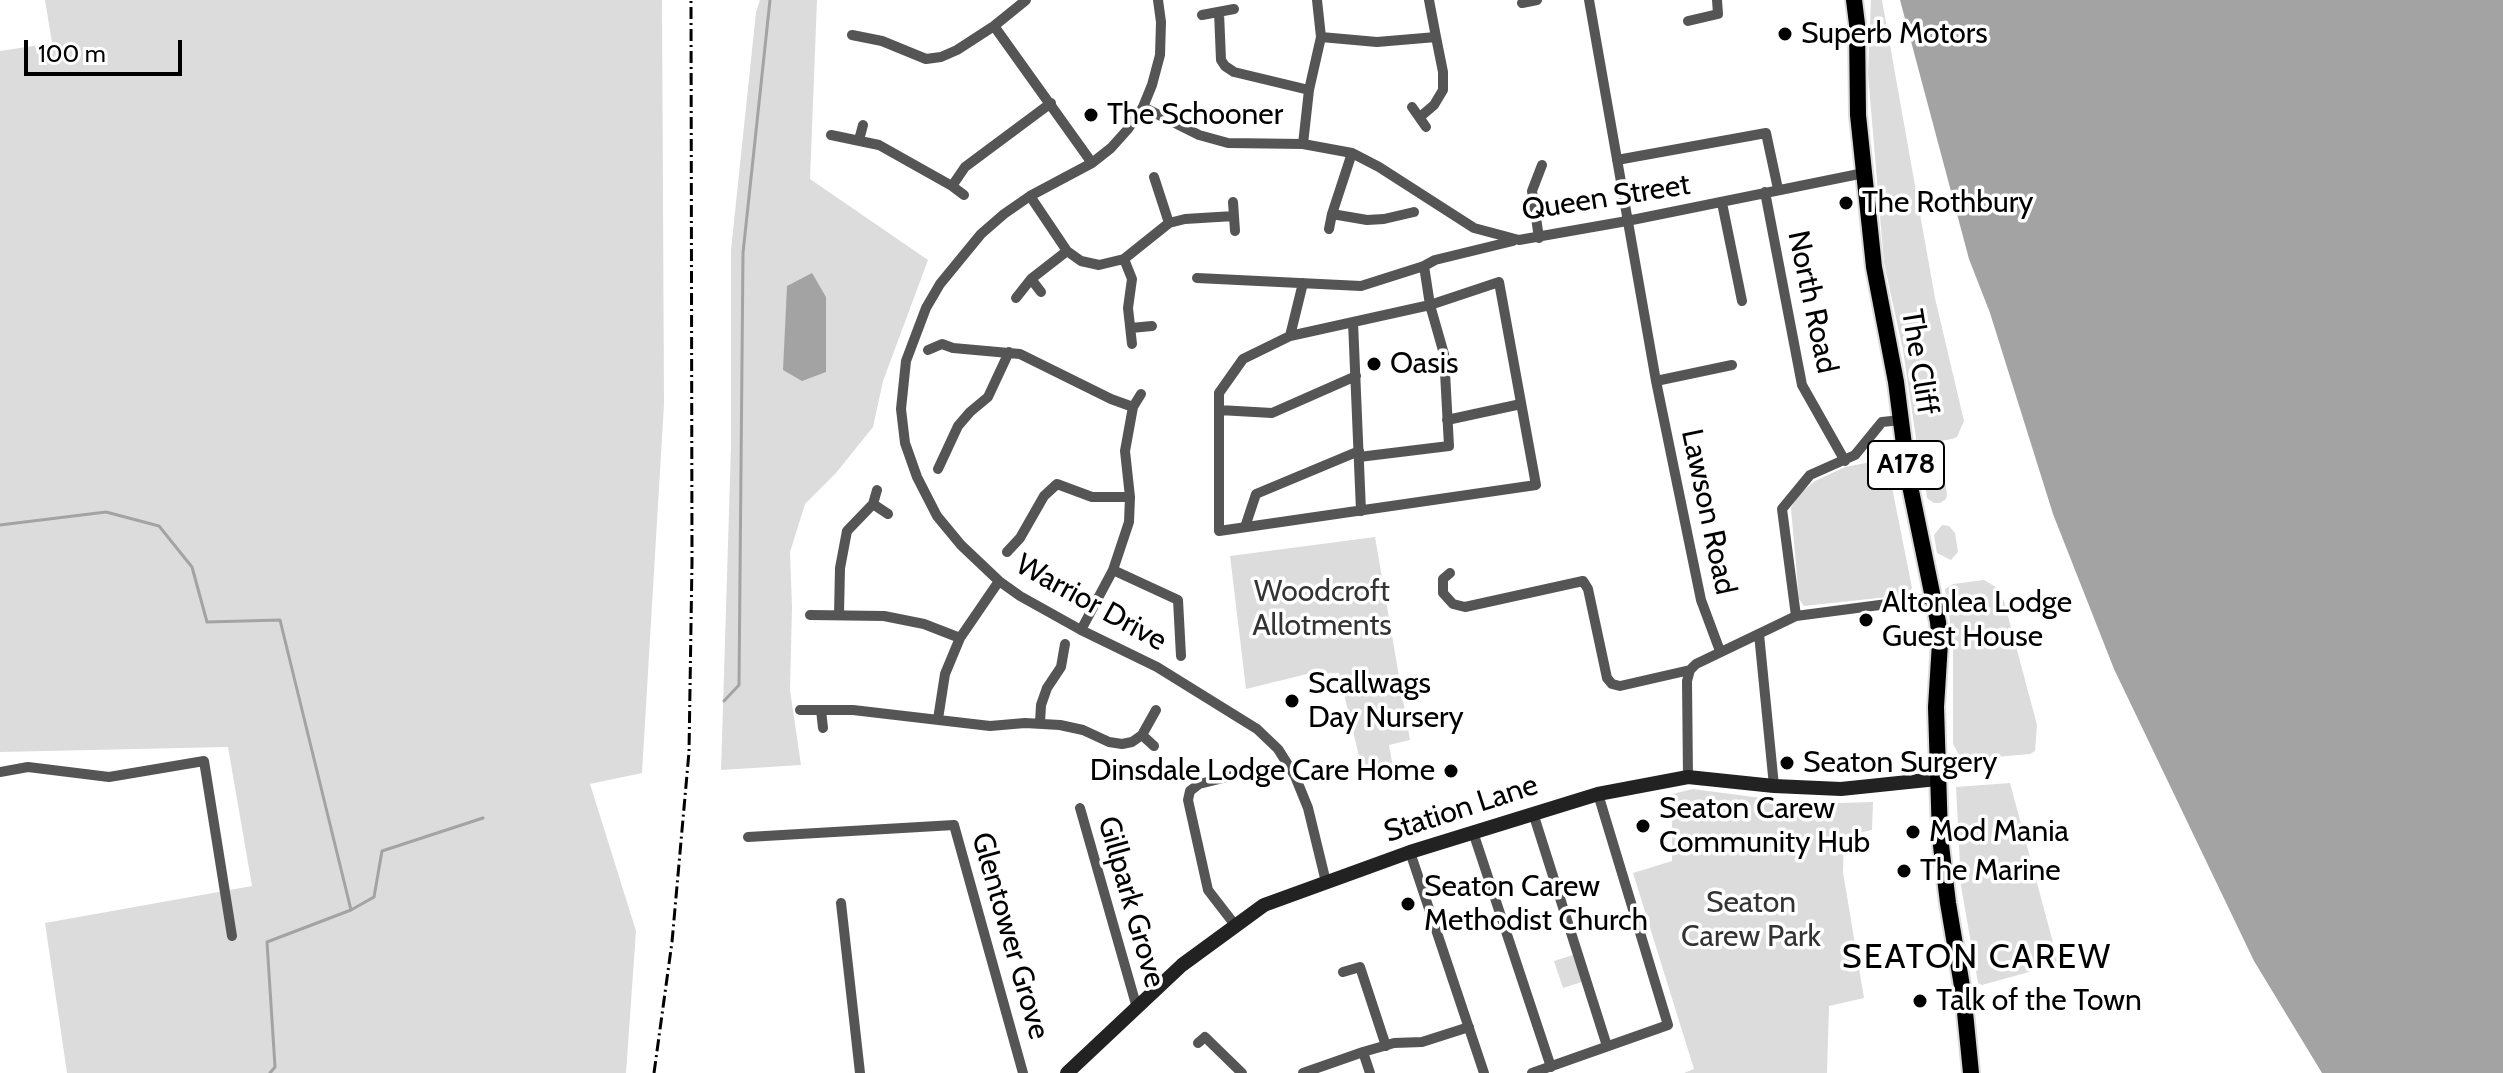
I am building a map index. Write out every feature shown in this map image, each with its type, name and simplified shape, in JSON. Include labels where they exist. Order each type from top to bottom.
[{"type":"main road","name":"The Cliff","points":[[1854,0],[1858,115],[1874,267],[1891,349],[1908,476],[1940,643],[1936,707],[1937,779]]},
{"type":"main road","name":"Station Lane","points":[[1067,1073],[1182,965],[1264,905],[1410,852],[1598,794],[1688,777],[1841,789],[1937,779]]},
{"type":"main road","name":"A178","points":[[1937,779],[1945,880],[1963,992],[1971,1073]]},
{"type":"street","points":[[852,35],[882,41],[926,59],[957,50],[1026,0]]},
{"type":"street","name":"Warrior Drive","points":[[1158,0],[1160,55],[1143,107],[1111,148],[1092,163],[1030,196],[981,234],[940,284],[911,343],[901,409],[905,443],[917,477],[937,516],[999,581],[1081,630],[1157,667],[1257,729],[1278,749],[1295,776],[1308,808],[1326,882]]},
{"type":"street","points":[[1303,144],[1309,90],[1321,37],[1317,0]]},
{"type":"street","points":[[1420,117],[1434,105],[1443,90],[1443,72],[1429,0]]},
{"type":"street","points":[[1522,3],[1537,0]]},
{"type":"street","name":"Lawson Road","points":[[1589,0],[1656,381],[1701,600],[1720,651]]},
{"type":"street","points":[[1688,21],[1718,14],[1717,0]]},
{"type":"street","points":[[1202,15],[1234,9]]},
{"type":"street","points":[[1219,12],[1221,60],[1225,66],[1234,72],[1309,90]]},
{"type":"street","points":[[994,26],[1092,163]]},
{"type":"street","points":[[1321,37],[1377,42],[1436,37]]},
{"type":"street","points":[[952,186],[965,167],[1051,103]]},
{"type":"street","name":"Queen Street","points":[[1143,107],[1199,135],[1228,143],[1303,144],[1352,153],[1474,228],[1519,240],[1864,173]]},
{"type":"street","points":[[1412,107],[1426,127]]},
{"type":"street","points":[[859,140],[863,125]]},
{"type":"street","points":[[1617,160],[1766,133],[1778,189]]},
{"type":"street","points":[[831,135],[890,150],[964,195]]},
{"type":"street","points":[[1329,229],[1352,153]]},
{"type":"street","points":[[1539,238],[1532,191],[1542,165]]},
{"type":"street","points":[[1154,177],[1169,223]]},
{"type":"street","name":"North Road","points":[[1765,192],[1802,385],[1845,461]]},
{"type":"street","points":[[1030,196],[1067,251],[1081,261],[1099,265],[1124,259],[1169,223],[1234,216]]},
{"type":"street","points":[[1233,202],[1235,231]]},
{"type":"street","points":[[1393,202],[1397,216]]},
{"type":"street","points":[[1722,203],[1742,301]]},
{"type":"street","points":[[1332,214],[1367,220],[1414,212]]},
{"type":"street","points":[[1197,278],[1361,286],[1435,260],[1519,240]]},
{"type":"street","points":[[1016,298],[1031,279],[1067,251]]},
{"type":"street","points":[[1124,259],[1132,279],[1128,308],[1132,344]]},
{"type":"street","points":[[1245,527],[1256,494],[1359,454],[1449,446],[1444,354],[1430,305],[1424,266]]},
{"type":"street","points":[[1031,279],[1041,292]]},
{"type":"street","points":[[1499,282],[1536,485],[1219,531],[1219,393],[1243,359],[1290,336],[1430,305],[1499,282]]},
{"type":"street","points":[[1290,336],[1303,283]]},
{"type":"street","points":[[1353,322],[1361,511]]},
{"type":"street","points":[[1131,328],[1152,326]]},
{"type":"street","points":[[928,350],[942,344],[953,348],[1020,354],[1133,407]]},
{"type":"street","points":[[938,469],[958,426],[988,397],[1009,352]]},
{"type":"street","points":[[1656,381],[1732,365]]},
{"type":"street","points":[[1219,410],[1272,413],[1356,376]]},
{"type":"street","points":[[1081,630],[1113,570],[1129,522],[1130,497],[1125,451],[1133,407],[1141,394]]},
{"type":"street","points":[[1447,420],[1521,404]]},
{"type":"street","points":[[1796,616],[1782,509],[1810,475],[1855,455],[1882,422],[1901,420]]},
{"type":"street","points":[[934,444],[947,450]]},
{"type":"street","points":[[1007,552],[1020,538],[1044,496],[1057,484],[1092,497],[1130,497]]},
{"type":"street","points":[[839,614],[840,568],[847,531],[873,504],[877,490]]},
{"type":"street","points":[[873,504],[888,514]]},
{"type":"street","points":[[1113,570],[1178,600],[1181,656]]},
{"type":"street","points":[[1450,573],[1443,579],[1443,593],[1453,604],[1465,607],[1583,581],[1588,589],[1607,678],[1612,684],[1620,686],[1690,670]]},
{"type":"street","points":[[938,719],[945,674],[960,638],[999,581]]},
{"type":"street","points":[[1688,777],[1687,681],[1690,670],[1696,664],[1796,616],[1933,598]]},
{"type":"street","points":[[810,615],[884,616],[924,624],[960,638]]},
{"type":"street","points":[[1759,634],[1774,786]]},
{"type":"street","points":[[1040,723],[1041,705],[1047,688],[1061,667],[1065,644]]},
{"type":"street","points":[[1061,667],[1074,672]]},
{"type":"street","points":[[800,710],[853,710],[990,726],[1040,723],[1083,730],[1109,742],[1122,744],[1142,735],[1156,710]]},
{"type":"street","points":[[821,710],[823,728]]},
{"type":"street","points":[[1142,735],[1154,746]]},
{"type":"street","points":[[0,772],[28,767],[58,769],[89,777],[109,777],[204,761],[232,936]]},
{"type":"street","points":[[1235,925],[1208,890],[1188,800],[1190,791],[1199,784],[1240,774]]},
{"type":"street","points":[[1532,1073],[1668,1025],[1598,794]]},
{"type":"street","name":"Gillpark Grove","points":[[1080,808],[1137,1008]]},
{"type":"street","points":[[1533,813],[1607,1046]]},
{"type":"street","name":"Glentower Grove","points":[[748,837],[954,825],[1023,1073]]},
{"type":"street","points":[[1473,832],[1551,1067]]},
{"type":"street","points":[[1410,852],[1484,1073]]},
{"type":"street","points":[[841,903],[860,1073]]},
{"type":"street","points":[[1343,972],[1360,967],[1386,1046]]},
{"type":"street","points":[[1303,1073],[1363,1052],[1422,1042],[1469,1027]]},
{"type":"street","points":[[1198,1043],[1205,1037],[1242,1073]]},
{"type":"street","points":[[1363,1052],[1370,1073]]},
{"type":"green space","points":[[45,0],[662,0],[664,404],[642,773],[590,784],[636,931],[626,1073],[67,1073],[45,923],[252,886],[228,747],[0,752],[0,51],[52,43]]},
{"type":"green space","points":[[760,0],[817,0],[810,179],[928,260],[883,381],[873,427],[836,473],[805,504],[790,552],[790,690],[801,765],[721,770],[731,447],[731,250],[756,12]]},
{"type":"green space","points":[[1871,0],[1882,0],[1935,298],[1964,421],[1957,437],[1917,445],[1903,350],[1884,263],[1868,74]]},
{"type":"green space","points":[[1882,460],[1887,462],[1912,588],[1906,595],[1804,606],[1799,599],[1791,508],[1798,495],[1815,481],[1845,467]]},
{"type":"green space","points":[[1931,468],[1938,469],[1944,476],[1947,494],[1940,503],[1927,498],[1924,477]]},
{"type":"green space","points":[[1942,525],[1949,526],[1955,533],[1958,552],[1951,560],[1937,553],[1934,535]]},
{"type":"green space","name":"Woodcroft Allotments","points":[[1375,537],[1410,740],[1389,745],[1393,768],[1363,773],[1339,673],[1307,674],[1246,689],[1230,556]]},
{"type":"green space","points":[[1984,580],[1996,587],[2004,601],[2037,725],[2035,751],[1962,760],[1953,744],[1953,641],[1945,589],[1953,584]]},
{"type":"green space","points":[[2010,783],[2058,961],[1982,985],[1978,983],[1961,886],[1956,787]]},
{"type":"green space","name":"Seaton Carew Park","points":[[1693,789],[1807,804],[1873,802],[1872,830],[1844,836],[1843,872],[1864,998],[1829,1006],[1827,1073],[1684,1073],[1694,1069],[1633,873],[1672,861],[1672,794]]},
{"type":"green space","points":[[1573,955],[1582,982],[1563,988],[1554,961]]},
{"type":"shaded area","points":[[1900,0],[2503,0],[2503,1073],[2322,1073],[2254,961],[2114,669],[2053,514],[1990,313],[1969,259]]},
{"type":"shaded area","points":[[812,273],[826,297],[826,372],[802,381],[783,370],[787,286]]},
{"type":"waterway","points":[[724,701],[739,685],[743,253],[770,0]]},
{"type":"waterway","points":[[0,525],[106,512],[159,526],[192,567],[207,622],[280,620],[351,910],[374,897],[382,851],[483,818]]},
{"type":"waterway","points":[[270,1073],[275,1067],[267,942],[351,910]]},
{"type":"railway","points":[[654,1073],[672,942],[689,752],[692,562],[691,0]]},
{"type":"place","name":"Superb Motors","points":[[1785,34]]},
{"type":"place","name":"The Schooner","points":[[1091,115]]},
{"type":"place","name":"The Rothbury","points":[[1846,203]]},
{"type":"place","name":"Oasis","points":[[1374,364]]},
{"type":"place","name":"Altonlea Lodge Guest House","points":[[1866,620]]},
{"type":"place","name":"Scallwags Day Nursery","points":[[1292,701]]},
{"type":"place","name":"Seaton Surgery","points":[[1787,763]]},
{"type":"place","name":"Dinsdale Lodge Care Home","points":[[1451,771]]},
{"type":"place","name":"Seaton Carew Community Hub","points":[[1643,826]]},
{"type":"place","name":"Mod Mania","points":[[1913,832]]},
{"type":"place","name":"The Marine","points":[[1904,871]]},
{"type":"place","name":"Seaton Carew Methodist Church","points":[[1408,904]]},
{"type":"place","name":"Talk of the Town","points":[[1920,1001]]},
{"type":"district","name":"SEATON CAREW","points":[[1977,958]]}]
